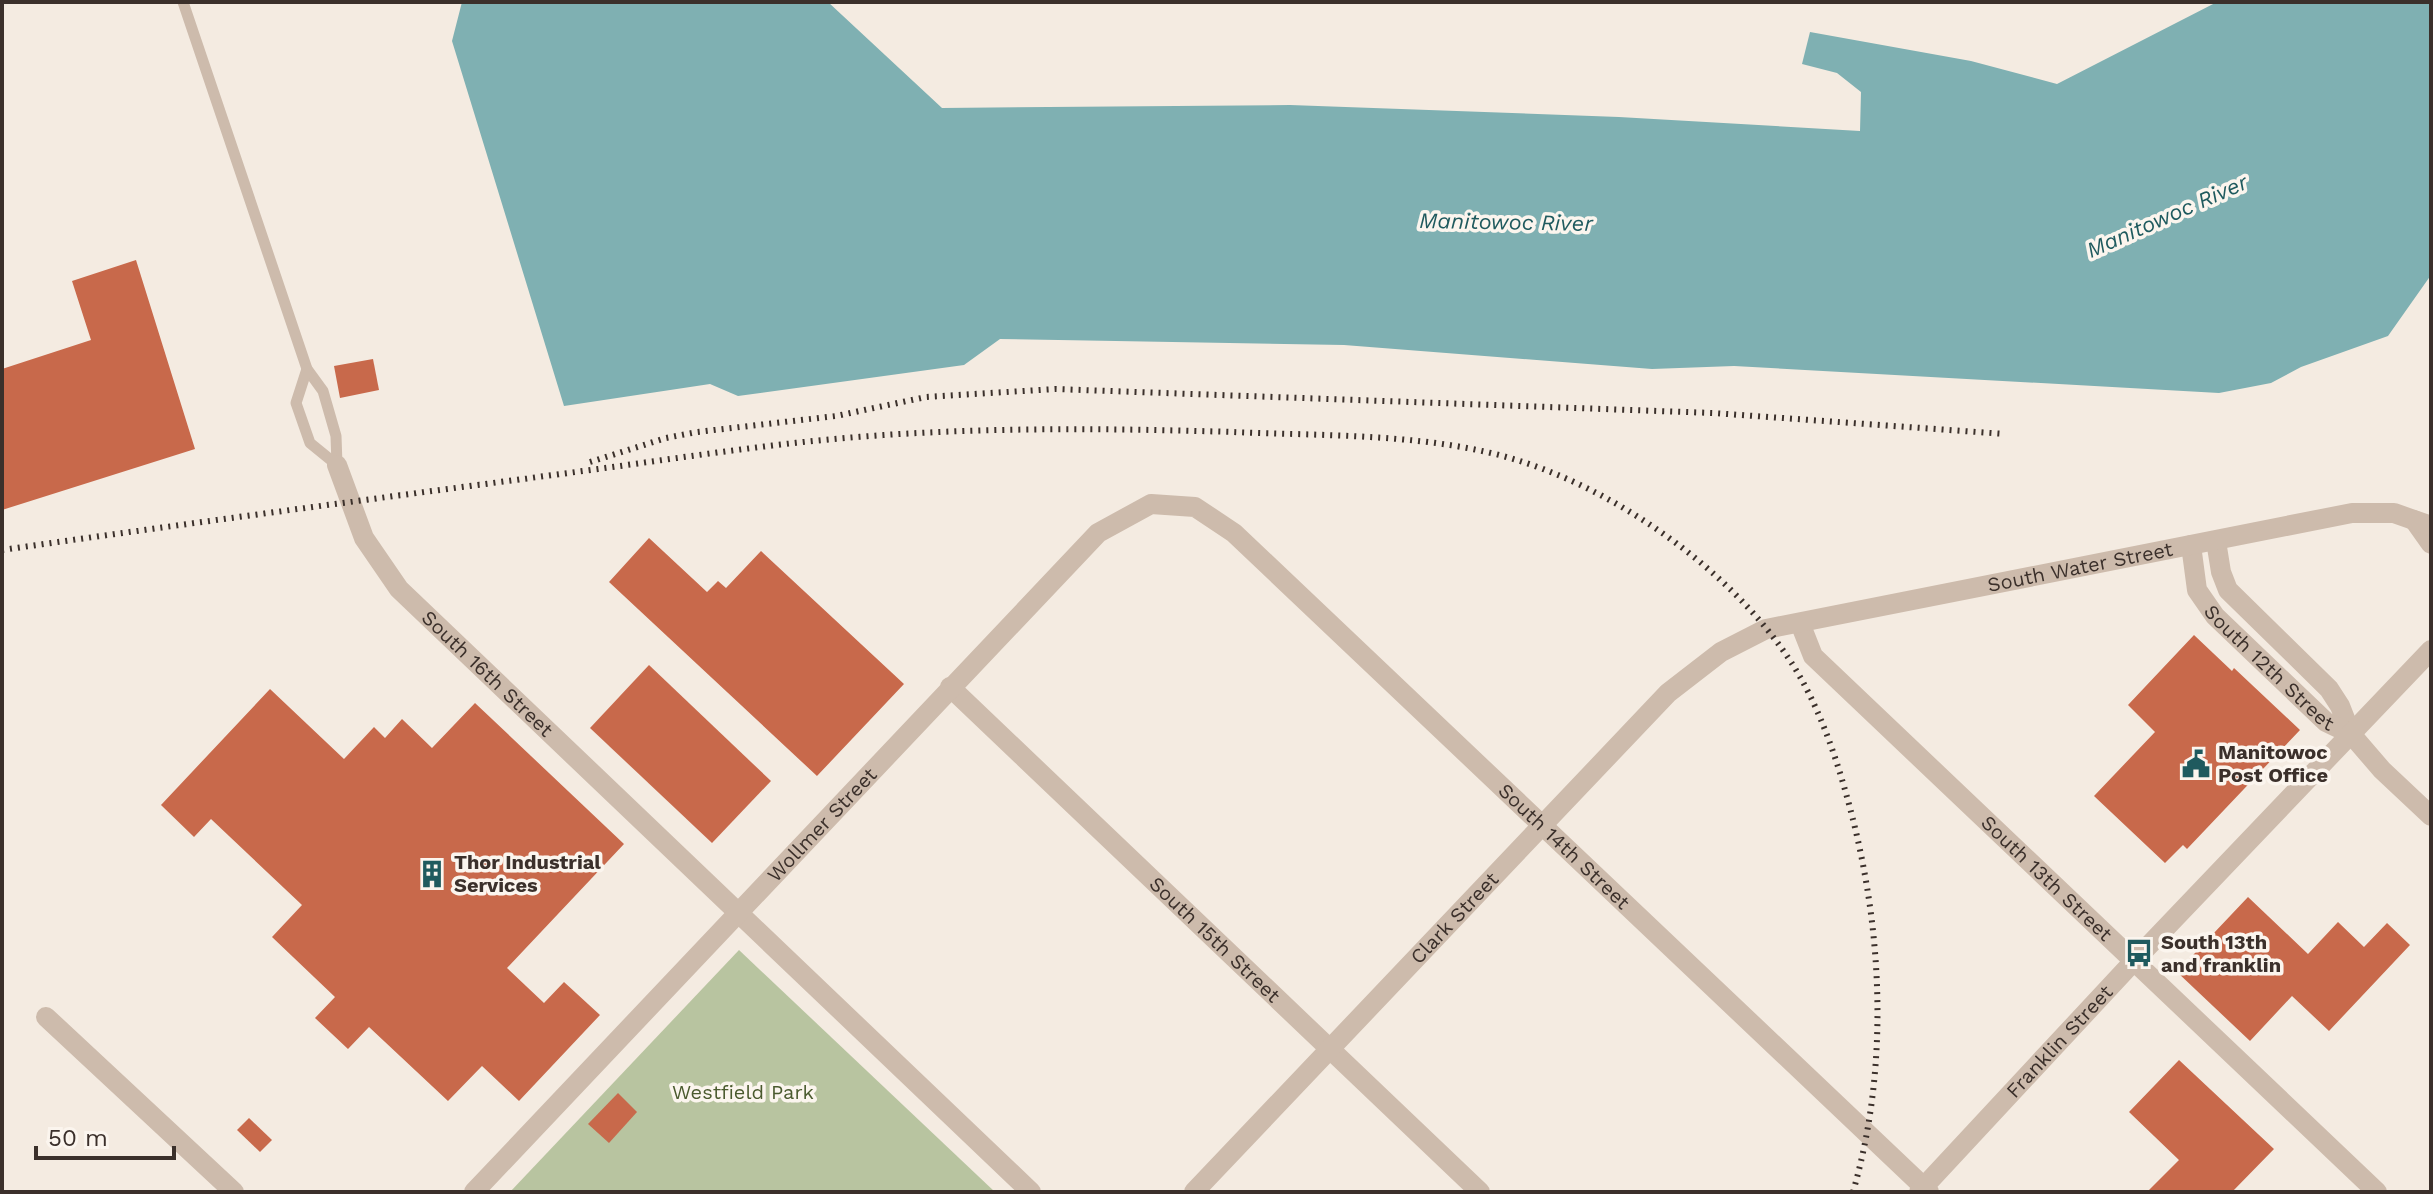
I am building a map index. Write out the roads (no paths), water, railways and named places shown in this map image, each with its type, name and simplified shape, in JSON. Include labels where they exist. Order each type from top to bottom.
[{"type":"street","name":"South 16th Street","points":[[337,465],[364,538],[399,589],[1031,1192]]},
{"type":"street","name":"Wollmer Street","points":[[474,1192],[1098,533],[1151,504],[1195,507]]},
{"type":"street","name":"South 14th Street","points":[[1195,507],[1234,533],[1924,1190]]},
{"type":"street","name":"South Water Street","points":[[1721,652],[1766,629],[2352,513],[2394,513],[2422,523],[2431,544]]},
{"type":"street","name":"South 12th Street","points":[[2216,541],[2221,572],[2228,590],[2337,700],[2351,734],[2382,770],[2431,816]]},
{"type":"street","name":"South 12th Street","points":[[2191,545],[2197,590],[2205,604],[2326,722],[2351,734]]},
{"type":"street","name":"South 13th Street","points":[[1800,623],[1813,656],[2377,1192]]},
{"type":"street","name":"Clark Street","points":[[1194,1192],[1668,693],[1721,652]]},
{"type":"street","name":"Franklin Street","points":[[1924,1190],[2133,962],[2430,653]]},
{"type":"street","name":"South 15th Street","points":[[950,687],[1480,1192]]},
{"type":"street","points":[[46,1017],[234,1192]]},
{"type":"lane","name":"South 16th Street","points":[[183,2],[307,369],[323,391],[336,436],[337,465]]},
{"type":"lane","points":[[307,369],[296,403],[310,443],[337,465]]},
{"type":"lane","points":[[2266,665],[2285,645]]},
{"type":"water","name":"Manitowoc River","points":[[462,2],[828,2],[942,108],[1290,105],[1619,117],[1860,131],[1861,92],[1837,73],[1802,64],[1810,32],[1971,61],[2057,84],[2217,2],[2431,2],[2431,275],[2388,336],[2301,367],[2271,383],[2219,393],[1734,366],[1652,369],[1344,345],[1000,339],[964,365],[738,396],[710,384],[564,406],[452,41]]},
{"type":"railway","points":[[590,462],[666,438],[697,432],[836,416],[926,397],[1055,389],[1713,413],[2005,434]]},
{"type":"railway","points":[[2,550],[741,449],[893,434],[1088,429],[1342,436],[1454,446],[1523,462],[1599,494],[1673,541],[1707,568],[1767,629],[1791,662],[1819,714],[1850,808],[1861,855],[1875,951],[1877,1049],[1865,1145],[1853,1192]]},
{"type":"place","name":"Manitowoc Post Office","points":[[2196,764]]},
{"type":"place","name":"Thor Industrial Services","points":[[432,874]]},
{"type":"place","name":"South 13th and franklin","points":[[2139,953]]},
{"type":"park label","name":"Westfield Park","points":[[743,1092]]}]
